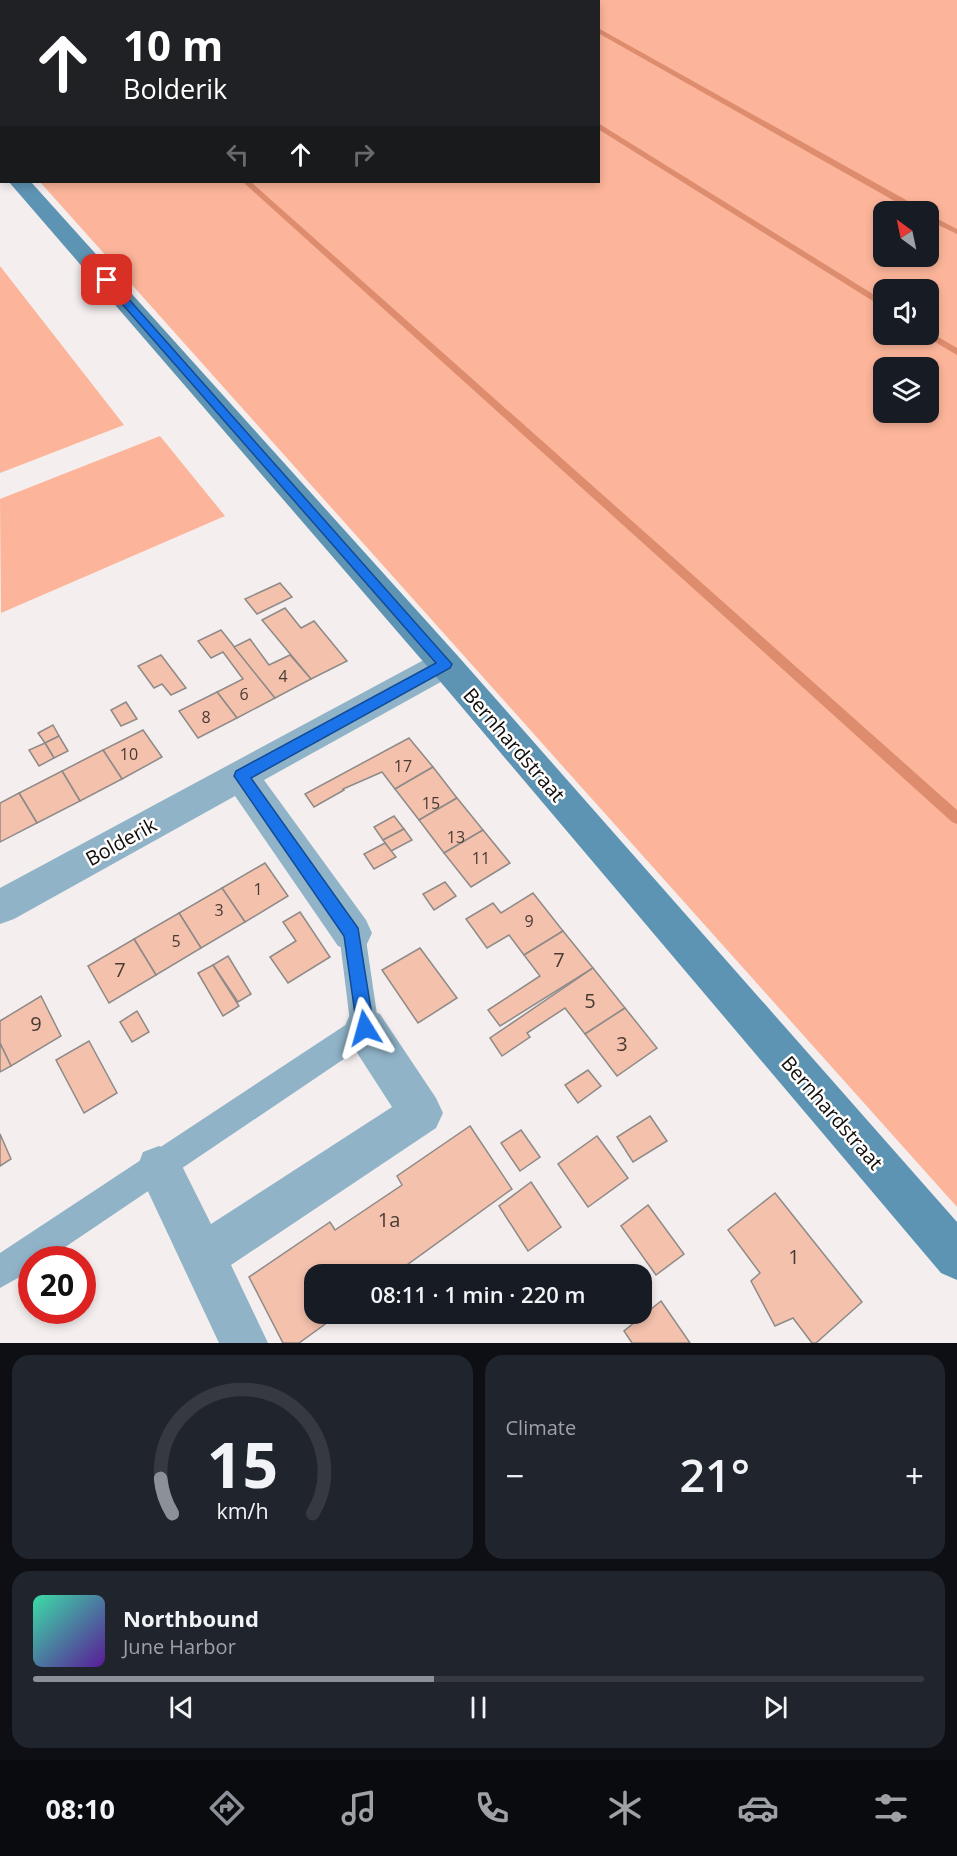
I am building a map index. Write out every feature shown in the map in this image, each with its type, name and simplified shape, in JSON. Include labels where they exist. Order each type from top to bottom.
[{"type":"street","name":"Bernhardstraat","points":[[21,183],[445,664],[957,1257]]},
{"type":"street","name":"Bolderik","points":[[0,907],[445,664]]},
{"type":"street","points":[[241,776],[352,933]]},
{"type":"street","points":[[202,1257],[422,1113],[365,1028]]},
{"type":"street","points":[[159,1168],[244,1343]]},
{"type":"lane","points":[[0,1272],[159,1168],[365,1028],[352,933]]},
{"type":"shaded area","points":[[600,0],[957,0],[957,1207],[41,183],[600,183]]},
{"type":"shaded area","points":[[0,266],[124,425],[0,473]]},
{"type":"shaded area","points":[[160,436],[225,516],[1,613],[0,499]]},
{"type":"building","points":[[280,583],[292,597],[257,614],[245,599]]},
{"type":"building","points":[[285,608],[301,628],[314,621],[347,661],[311,679],[262,620]]},
{"type":"building","points":[[221,630],[275,698],[237,718],[217,692],[243,679],[223,652],[211,658],[198,641]]},
{"type":"building","points":[[250,639],[269,665],[290,655],[311,679],[275,698],[234,647]]},
{"type":"building","points":[[161,655],[186,688],[171,695],[162,684],[154,688],[138,666]]},
{"type":"building","points":[[217,692],[237,718],[198,738],[179,711]]},
{"type":"building","points":[[126,702],[137,719],[121,726],[111,710]]},
{"type":"building","points":[[53,725],[59,736],[45,743],[38,733]]},
{"type":"building","points":[[143,730],[162,757],[122,779],[103,750]]},
{"type":"building","points":[[59,736],[68,751],[54,758],[45,743]]},
{"type":"building","points":[[409,738],[433,767],[395,789],[382,772],[343,789],[314,807],[305,794]]},
{"type":"building","points":[[45,743],[54,758],[39,766],[29,750]]},
{"type":"building","points":[[103,750],[122,779],[80,801],[62,771]]},
{"type":"building","points":[[433,767],[457,798],[419,820],[395,789]]},
{"type":"building","points":[[62,771],[80,801],[37,823],[19,793]]},
{"type":"building","points":[[19,793],[37,823],[0,842],[0,803]]},
{"type":"building","points":[[457,798],[483,830],[444,853],[419,820]]},
{"type":"building","points":[[394,816],[404,829],[383,840],[374,827]]},
{"type":"building","points":[[404,829],[412,840],[391,851],[383,840]]},
{"type":"building","points":[[483,830],[510,863],[471,887],[444,853]]},
{"type":"building","points":[[385,843],[396,857],[374,869],[364,854]]},
{"type":"building","points":[[265,863],[288,896],[245,922],[222,888]]},
{"type":"building","points":[[445,882],[456,896],[434,910],[423,894]]},
{"type":"building","points":[[222,888],[245,922],[201,948],[179,913]]},
{"type":"building","points":[[533,893],[563,931],[524,955],[509,935],[487,948],[466,919],[493,903],[501,913]]},
{"type":"building","points":[[300,912],[330,957],[288,983],[270,957],[296,941],[283,922]]},
{"type":"building","points":[[179,913],[201,948],[156,975],[134,939]]},
{"type":"building","points":[[563,931],[593,968],[500,1026],[488,1010],[540,976],[524,955]]},
{"type":"building","points":[[134,939],[156,975],[109,1003],[88,966]]},
{"type":"building","points":[[420,948],[457,998],[418,1023],[382,970]]},
{"type":"building","points":[[228,956],[251,994],[238,1002],[213,965]]},
{"type":"building","points":[[213,965],[239,1006],[223,1016],[198,973]]},
{"type":"building","points":[[593,968],[625,1008],[585,1034],[565,1008],[527,1033],[530,1037],[502,1056],[490,1038]]},
{"type":"building","points":[[41,996],[61,1036],[11,1066],[0,1043],[0,1021]]},
{"type":"building","points":[[625,1008],[657,1048],[617,1076],[585,1034]]},
{"type":"building","points":[[137,1011],[149,1032],[132,1042],[120,1022]]},
{"type":"building","points":[[89,1041],[117,1093],[84,1113],[56,1060]]},
{"type":"building","points":[[0,1043],[11,1066],[0,1072]]},
{"type":"building","points":[[588,1070],[601,1086],[578,1103],[565,1085]]},
{"type":"building","points":[[650,1116],[667,1141],[633,1162],[617,1137]]},
{"type":"building","points":[[470,1126],[512,1189],[408,1264],[304,1264],[304,1324],[325,1324],[299,1343],[283,1343],[249,1277],[330,1222],[335,1230],[402,1185],[397,1176]]},
{"type":"building","points":[[521,1130],[540,1157],[520,1171],[501,1143]]},
{"type":"building","points":[[0,1134],[11,1159],[0,1166]]},
{"type":"building","points":[[597,1136],[628,1178],[588,1207],[558,1164]]},
{"type":"building","points":[[531,1182],[561,1227],[528,1251],[499,1206]]},
{"type":"building","points":[[775,1193],[862,1302],[816,1343],[812,1343],[793,1318],[775,1326],[751,1281],[760,1273],[728,1230]]},
{"type":"building","points":[[648,1205],[684,1254],[656,1275],[652,1269],[652,1264],[648,1264],[621,1226]]},
{"type":"building","points":[[661,1301],[690,1343],[632,1343],[624,1331],[633,1324],[652,1324],[652,1308]]},
{"type":"waterway","points":[[600,31],[901,201]]},
{"type":"waterway","points":[[600,126],[873,298]]},
{"type":"waterway","points":[[248,183],[957,818]]},
{"type":"waterway","points":[[939,222],[957,232]]},
{"type":"waterway","points":[[939,341],[957,352]]},
{"type":"route","points":[[107,280],[445,664],[241,776],[352,933],[365,1028]]}]
